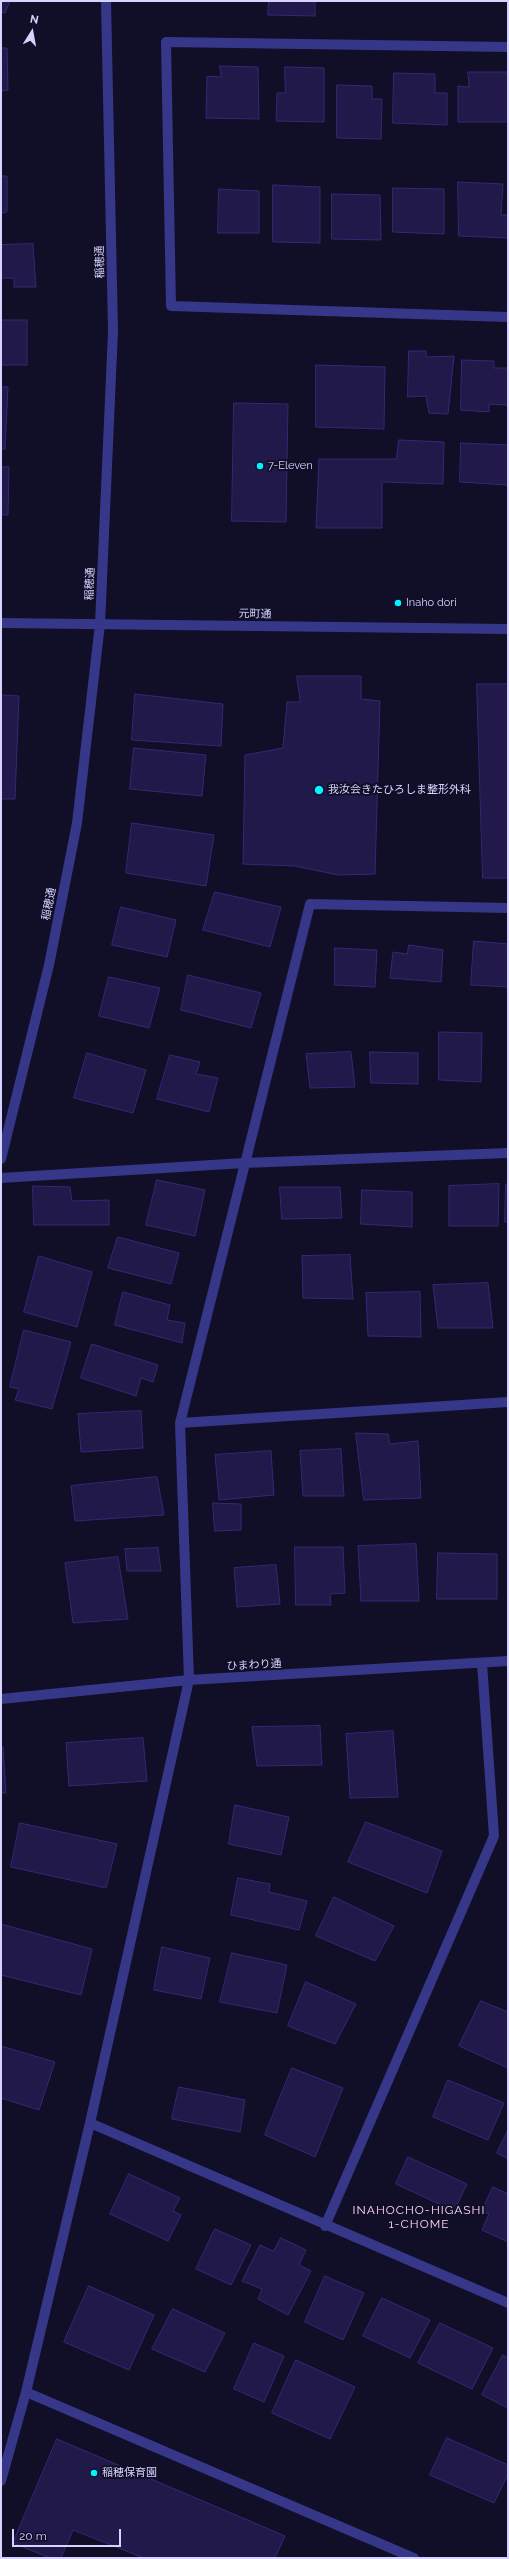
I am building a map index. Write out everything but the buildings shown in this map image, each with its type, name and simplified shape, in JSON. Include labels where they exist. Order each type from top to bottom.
[{"type":"street","name":"稲穂通","points":[[1,1159],[49,965],[77,823],[100,624],[113,331],[106,1]]},
{"type":"street","points":[[508,46],[166,42],[171,306],[508,317]]},
{"type":"street","name":"元町通","points":[[1,623],[508,629]]},
{"type":"street","points":[[1,2480],[26,2392],[90,2123],[189,1680],[180,1423],[310,904],[508,908]]},
{"type":"street","points":[[1,1178],[244,1163],[508,1153]]},
{"type":"street","points":[[180,1423],[508,1402]]},
{"type":"street","name":"ひまわり通","points":[[1,1698],[189,1680],[508,1661]]},
{"type":"street","points":[[325,2226],[494,1836],[482,1663]]},
{"type":"street","points":[[90,2123],[325,2226],[508,2303]]},
{"type":"street","points":[[26,2392],[414,2558]]},
{"type":"place","name":"7-Eleven","points":[[260,466]]},
{"type":"place","name":"Inaho dori","points":[[398,603]]},
{"type":"place","name":"我汝会きたひろしま整形外科","points":[[319,790]]},
{"type":"place","name":"稲穂保育園","points":[[94,2473]]},
{"type":"district","name":"INAHOCHO-HIGASHI 1-CHOME","points":[[419,2217]]}]
